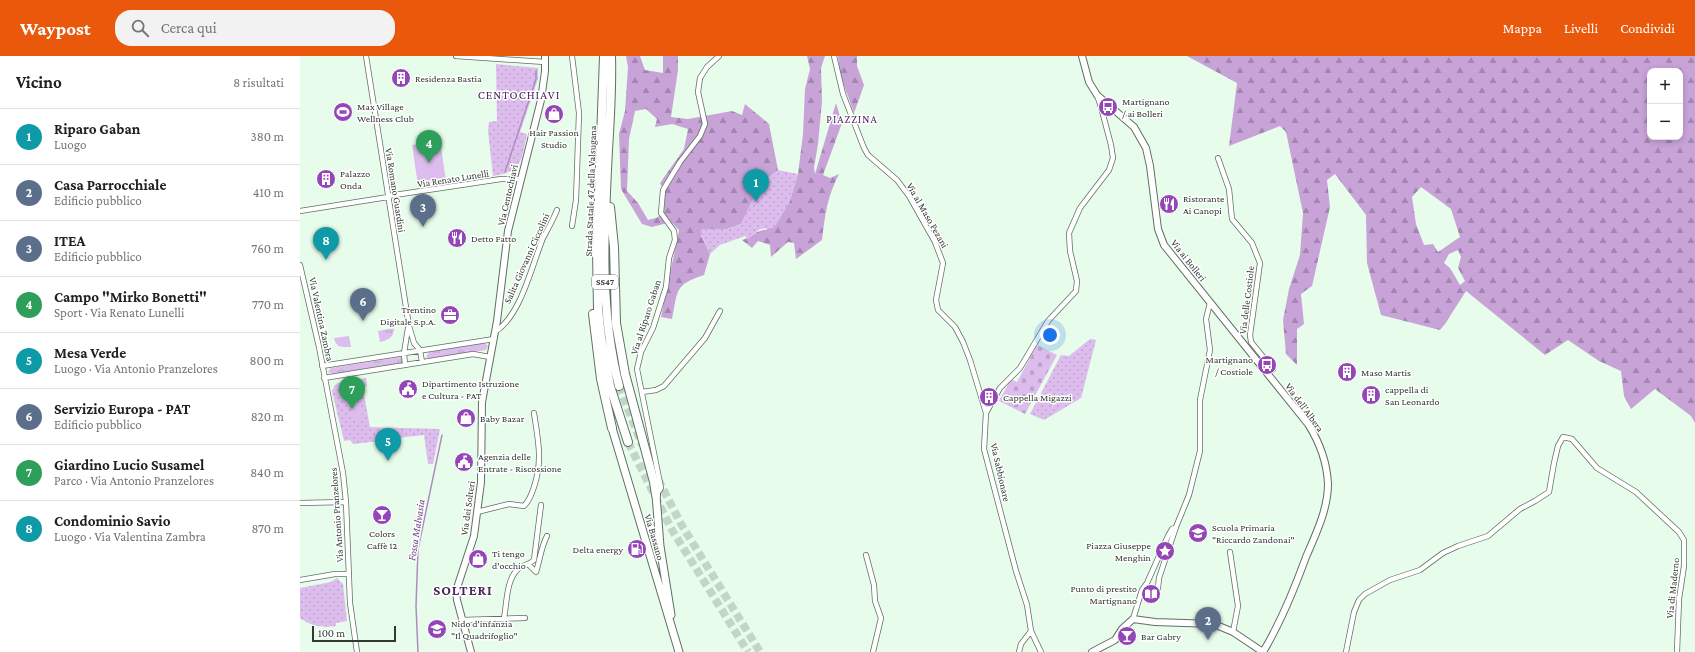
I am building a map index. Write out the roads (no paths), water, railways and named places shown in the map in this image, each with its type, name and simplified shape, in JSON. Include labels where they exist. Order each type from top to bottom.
[{"type":"highway","name":"Strada Statale 47 della Valsugana","points":[[604,56],[597,249],[598,309],[601,337],[610,386],[628,442]]},
{"type":"highway","name":"Strada Statale 47 della Valsugana","points":[[610,56],[611,83],[605,228],[605,286],[610,347],[619,386]]},
{"type":"highway","points":[[607,177],[614,247],[616,323],[625,374],[654,482],[656,495]]},
{"type":"highway","points":[[597,249],[593,268],[595,332],[601,379],[612,428]]},
{"type":"main road","name":"Via Bassano","points":[[612,428],[679,652]]},
{"type":"main road","points":[[656,495],[663,574],[679,652]]},
{"type":"street","name":"Via Romano Guardini","points":[[366,56],[408,326],[414,343],[420,350],[422,362]]},
{"type":"street","points":[[456,56],[545,59]]},
{"type":"street","points":[[572,56],[580,113],[576,200],[572,226]]},
{"type":"street","name":"Via al Riparo Gaban","points":[[656,495],[661,488],[637,369],[641,352],[653,328],[666,287],[669,258],[675,240],[674,231],[661,213],[663,190],[680,162],[700,136],[705,124],[698,92],[700,78],[707,67],[719,56]]},
{"type":"street","name":"Via al Maso Pezani","points":[[834,56],[843,94],[868,155],[897,180],[909,196],[935,242],[943,263],[936,300],[938,310],[955,327],[963,342],[986,413]]},
{"type":"street","name":"Via ai Bolleri","points":[[1082,56],[1089,82],[1097,95],[1134,127],[1141,137],[1146,148],[1150,166],[1158,229],[1164,245],[1210,303]]},
{"type":"street","name":"Via Centochiavi","points":[[494,339],[501,296],[507,240],[541,100],[545,59]]},
{"type":"street","name":"Via Sabbionare","points":[[1041,652],[1031,631],[1027,605],[1016,571],[984,449],[986,413],[1000,388],[1020,368],[1048,321],[1076,291],[1077,281],[1070,251],[1069,234],[1080,208],[1109,170],[1113,158],[1111,145],[1097,95]]},
{"type":"street","name":"Via delle Costiole","points":[[1218,158],[1229,189],[1232,220],[1252,243],[1260,263],[1250,335],[1251,342],[1273,369],[1268,373]]},
{"type":"street","name":"Via Renato Lunelli","points":[[300,211],[501,179],[521,179]]},
{"type":"street","name":"Salita Giovanni Ciccolini","points":[[496,331],[504,326],[517,304],[528,280],[543,239],[557,210]]},
{"type":"street","name":"Via Valentina Zambra","points":[[300,265],[324,378]]},
{"type":"street","points":[[1144,588],[1158,588],[1175,528],[1189,495],[1196,472],[1200,451],[1200,400],[1210,350],[1206,319],[1210,303]]},
{"type":"street","name":"Via dell'Albera","points":[[1210,303],[1268,373],[1316,438],[1323,453],[1327,467],[1327,498],[1321,520],[1286,608],[1264,652]]},
{"type":"street","points":[[642,392],[656,390],[664,386],[705,338],[720,310]]},
{"type":"street","name":"Via Romano Guardini","points":[[406,365],[404,353],[408,326]]},
{"type":"street","points":[[322,366],[494,339]]},
{"type":"street","name":"Via dei Solteri","points":[[471,652],[456,600],[456,591],[471,547],[477,512],[481,482],[482,402],[494,339]]},
{"type":"street","points":[[324,378],[473,354],[490,357]]},
{"type":"street","name":"Via Antonio Pranzelores","points":[[324,378],[338,444],[346,502],[352,621],[357,652]]},
{"type":"street","points":[[477,512],[509,504],[524,506],[529,501],[538,474],[540,453],[534,413]]},
{"type":"street","name":"Via di Maderno","points":[[1346,652],[1354,612],[1359,600],[1365,594],[1390,580],[1420,570],[1431,560],[1453,548],[1488,536],[1520,508],[1549,492],[1558,446],[1563,437],[1566,436],[1572,439],[1597,468],[1636,492],[1648,502],[1679,532],[1684,540],[1684,566],[1679,599],[1677,652]]},
{"type":"street","points":[[300,503],[346,502]]},
{"type":"street","points":[[504,618],[508,592],[514,573],[520,567],[529,565],[534,560],[541,505]]},
{"type":"street","points":[[1092,652],[1115,640],[1122,629],[1133,619],[1142,590],[1168,536],[1175,528]]},
{"type":"street","points":[[529,565],[536,572],[542,545],[547,536]]},
{"type":"street","points":[[1230,552],[1238,606],[1233,632]]},
{"type":"street","points":[[866,555],[881,618],[873,652]]},
{"type":"street","points":[[300,580],[335,574],[349,574]]},
{"type":"street","points":[[462,620],[525,618]]},
{"type":"street","points":[[1133,619],[1162,623],[1214,624],[1233,632],[1264,652]]},
{"type":"street","points":[[1019,652],[1021,644],[1031,631]]},
{"type":"waterway","name":"Fossa Malvasia","points":[[505,172],[536,79],[536,71]]},
{"type":"waterway","name":"Fossa Malvasia","points":[[418,652],[416,606],[418,549],[442,435]]},
{"type":"tunnel","points":[[619,386],[642,445]]},
{"type":"tunnel","points":[[628,442],[672,530],[748,652]]},
{"type":"tunnel","points":[[658,479],[681,524],[760,652]]},
{"type":"place","name":"Residenza Bastia","points":[[401,78]]},
{"type":"place","name":"Martignano / ai Bolleri","points":[[1108,107]]},
{"type":"place","name":"Max Village Wellness Club","points":[[343,112]]},
{"type":"place","name":"Hair Passion Studio","points":[[554,114]]},
{"type":"place","name":"Campo \"Mirko Bonetti\"","points":[[429,163]]},
{"type":"place","name":"Palazzo Onda","points":[[326,179]]},
{"type":"place","name":"Riparo Gaban","points":[[756,202]]},
{"type":"place","name":"Ristorante Ai Canopi","points":[[1169,204]]},
{"type":"place","name":"ITEA","points":[[423,227]]},
{"type":"place","name":"Detto Fatto","points":[[457,238]]},
{"type":"place","name":"Condominio Savio","points":[[326,260]]},
{"type":"place","name":"Trentino Digitale S.p.A.","points":[[450,315]]},
{"type":"place","name":"Servizio Europa - PAT","points":[[363,321]]},
{"type":"place","name":"Martignano / Costiole","points":[[1267,365]]},
{"type":"place","name":"Maso Martis","points":[[1347,372]]},
{"type":"place","name":"Dipartimento Istruzione e Cultura - PAT","points":[[408,389]]},
{"type":"place","name":"cappella di San Leonardo","points":[[1371,395]]},
{"type":"place","name":"Cappella Migazzi","points":[[989,397]]},
{"type":"place","name":"Giardino Lucio Susamel","points":[[352,409]]},
{"type":"place","name":"Baby Bazar","points":[[466,418]]},
{"type":"place","name":"Mesa Verde","points":[[388,461]]},
{"type":"place","name":"Agenzia delle Entrate - Riscossione","points":[[464,462]]},
{"type":"place","name":"Colors Caffè 12","points":[[382,515]]},
{"type":"place","name":"Scuola Primaria \"Riccardo Zandonai\"","points":[[1198,533]]},
{"type":"place","name":"Delta energy","points":[[637,549]]},
{"type":"place","name":"Piazza Giuseppe Menghin","points":[[1165,551]]},
{"type":"place","name":"Ti tengo d'occhio","points":[[478,559]]},
{"type":"place","name":"Punto di prestito Martignano","points":[[1151,594]]},
{"type":"place","name":"Nido d'infanzia \"Il Quadrifoglio\"","points":[[437,629]]},
{"type":"place","name":"Bar Gabry","points":[[1127,636]]},
{"type":"place","name":"Casa Parrocchiale","points":[[1208,640]]},
{"type":"district","name":"CENTOCHIAVI","points":[[519,95]]},
{"type":"district","name":"PIAZZINA","points":[[852,119]]},
{"type":"district","name":"SOLTERI","points":[[463,590]]}]
